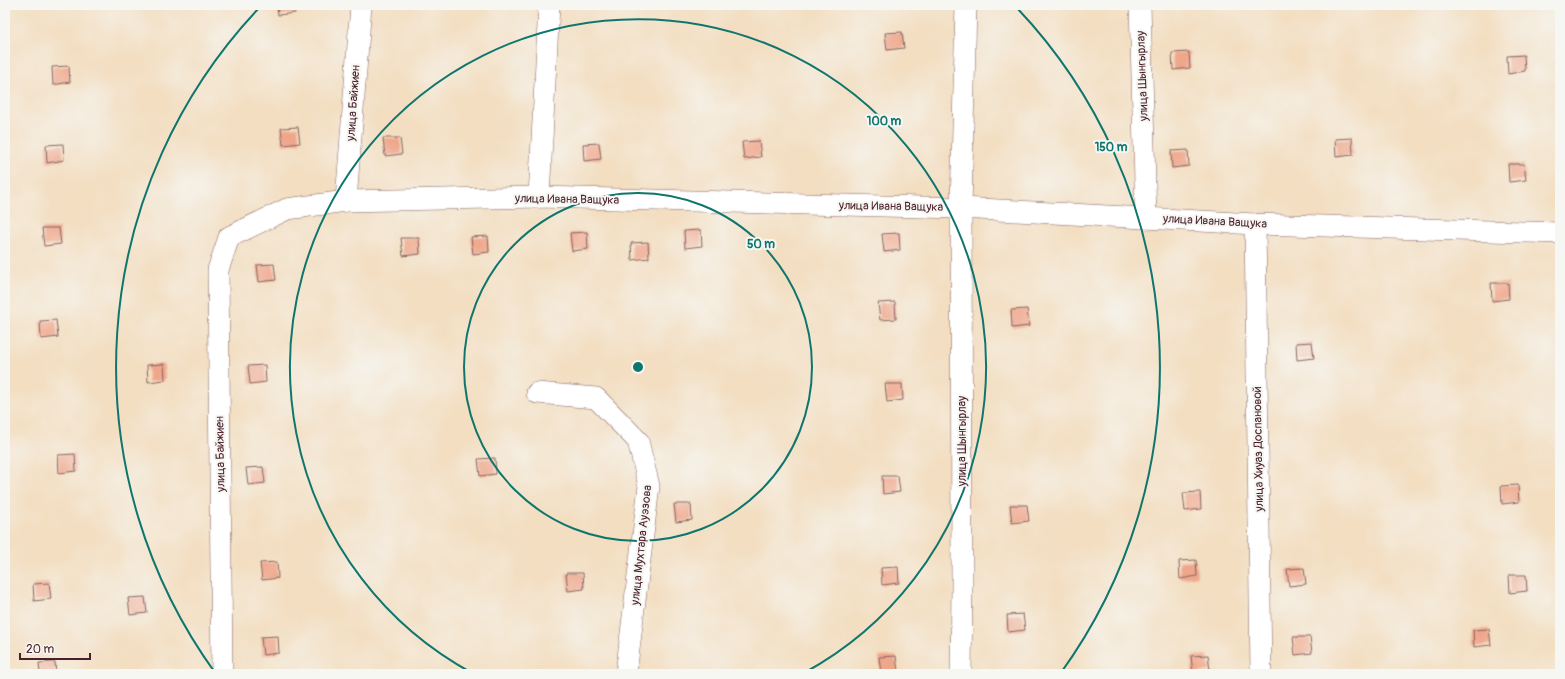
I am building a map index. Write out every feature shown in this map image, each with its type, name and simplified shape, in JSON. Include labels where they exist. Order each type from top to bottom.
[{"type":"street","name":"улица Байжиен","points":[[346,201],[361,5]]},
{"type":"street","points":[[539,197],[549,5]]},
{"type":"street","name":"улица Шынгырлау","points":[[961,674],[961,208],[966,5]]},
{"type":"street","name":"улица Шынгырлау","points":[[1140,5],[1146,218]]},
{"type":"street","name":"улица Ивана Ващука","points":[[229,237],[287,210],[346,201],[539,197],[961,208],[1255,224],[1560,233]]},
{"type":"street","name":"улица Хиуаз Доспановой","points":[[1255,224],[1261,674]]},
{"type":"street","name":"улица Байжиен","points":[[222,674],[218,270],[229,237]]},
{"type":"street","name":"улица Мухтара Ауэзова","points":[[537,393],[596,398],[638,440],[649,486],[626,674]]},
{"type":"building","points":[[277,5],[294,5],[295,13],[278,15]]},
{"type":"building","points":[[902,32],[904,48],[887,50],[885,33]]},
{"type":"building","points":[[1189,52],[1190,68],[1173,70],[1172,53]]},
{"type":"building","points":[[1524,55],[1525,71],[1508,74],[1507,56]]},
{"type":"building","points":[[69,66],[70,82],[53,85],[52,67]]},
{"type":"building","points":[[298,127],[300,143],[283,145],[281,128]]},
{"type":"building","points":[[383,138],[400,138],[402,154],[385,156]]},
{"type":"building","points":[[1352,138],[1353,155],[1336,157],[1335,139]]},
{"type":"building","points":[[759,141],[761,157],[744,159],[742,142]]},
{"type":"building","points":[[599,143],[601,159],[584,161],[583,144]]},
{"type":"building","points":[[63,144],[64,160],[47,163],[46,145]]},
{"type":"building","points":[[1188,150],[1189,166],[1172,168],[1171,151]]},
{"type":"building","points":[[1508,164],[1524,164],[1526,180],[1509,182]]},
{"type":"building","points":[[42,228],[59,228],[61,244],[44,246]]},
{"type":"building","points":[[701,230],[702,246],[685,248],[684,231]]},
{"type":"building","points":[[587,232],[588,249],[572,251],[570,233]]},
{"type":"building","points":[[899,233],[900,250],[884,252],[882,234]]},
{"type":"building","points":[[488,236],[489,252],[473,254],[471,237]]},
{"type":"building","points":[[401,238],[419,238],[420,254],[403,256]]},
{"type":"building","points":[[648,242],[649,258],[632,260],[631,243]]},
{"type":"building","points":[[274,264],[276,280],[259,282],[257,265]]},
{"type":"building","points":[[1491,283],[1508,283],[1509,299],[1492,301]]},
{"type":"building","points":[[895,302],[896,319],[880,320],[878,303]]},
{"type":"building","points":[[1027,309],[1029,326],[1012,328],[1011,310]]},
{"type":"building","points":[[56,320],[58,337],[41,339],[40,321]]},
{"type":"building","points":[[1312,342],[1314,358],[1297,360],[1296,343]]},
{"type":"building","points":[[164,364],[165,380],[148,382],[147,365]]},
{"type":"building","points":[[265,365],[266,382],[250,384],[248,366]]},
{"type":"building","points":[[885,384],[902,384],[903,400],[887,402]]},
{"type":"building","points":[[75,454],[76,471],[59,473],[58,455]]},
{"type":"building","points":[[495,458],[496,474],[480,476],[478,459]]},
{"type":"building","points":[[263,467],[265,483],[248,485],[246,468]]},
{"type":"building","points":[[882,476],[898,476],[900,492],[883,494]]},
{"type":"building","points":[[1518,485],[1519,502],[1502,504],[1501,486]]},
{"type":"building","points":[[1200,492],[1201,509],[1185,511],[1183,493]]},
{"type":"building","points":[[674,504],[691,504],[692,520],[676,522]]},
{"type":"building","points":[[1010,505],[1027,505],[1029,521],[1012,523]]},
{"type":"building","points":[[1196,560],[1197,576],[1180,579],[1179,561]]},
{"type":"building","points":[[277,562],[278,578],[262,580],[260,563]]},
{"type":"building","points":[[898,567],[899,583],[882,585],[881,568]]},
{"type":"building","points":[[1304,568],[1306,584],[1289,586],[1287,569]]},
{"type":"building","points":[[566,573],[583,573],[584,589],[568,591]]},
{"type":"building","points":[[1509,575],[1526,575],[1527,591],[1510,593]]},
{"type":"building","points":[[49,583],[51,599],[34,601],[33,584]]},
{"type":"building","points":[[145,597],[147,613],[130,615],[128,598]]},
{"type":"building","points":[[1023,614],[1025,630],[1008,632],[1007,615]]},
{"type":"building","points":[[1489,629],[1491,645],[1474,647],[1473,630]]},
{"type":"building","points":[[278,636],[279,653],[263,655],[261,637]]},
{"type":"building","points":[[1293,637],[1310,637],[1312,653],[1295,655]]},
{"type":"building","points":[[1208,655],[1210,671],[1193,674],[1191,656]]},
{"type":"building","points":[[896,656],[898,672],[881,674],[879,657]]},
{"type":"building","points":[[55,662],[56,674],[40,674],[39,663]]}]
